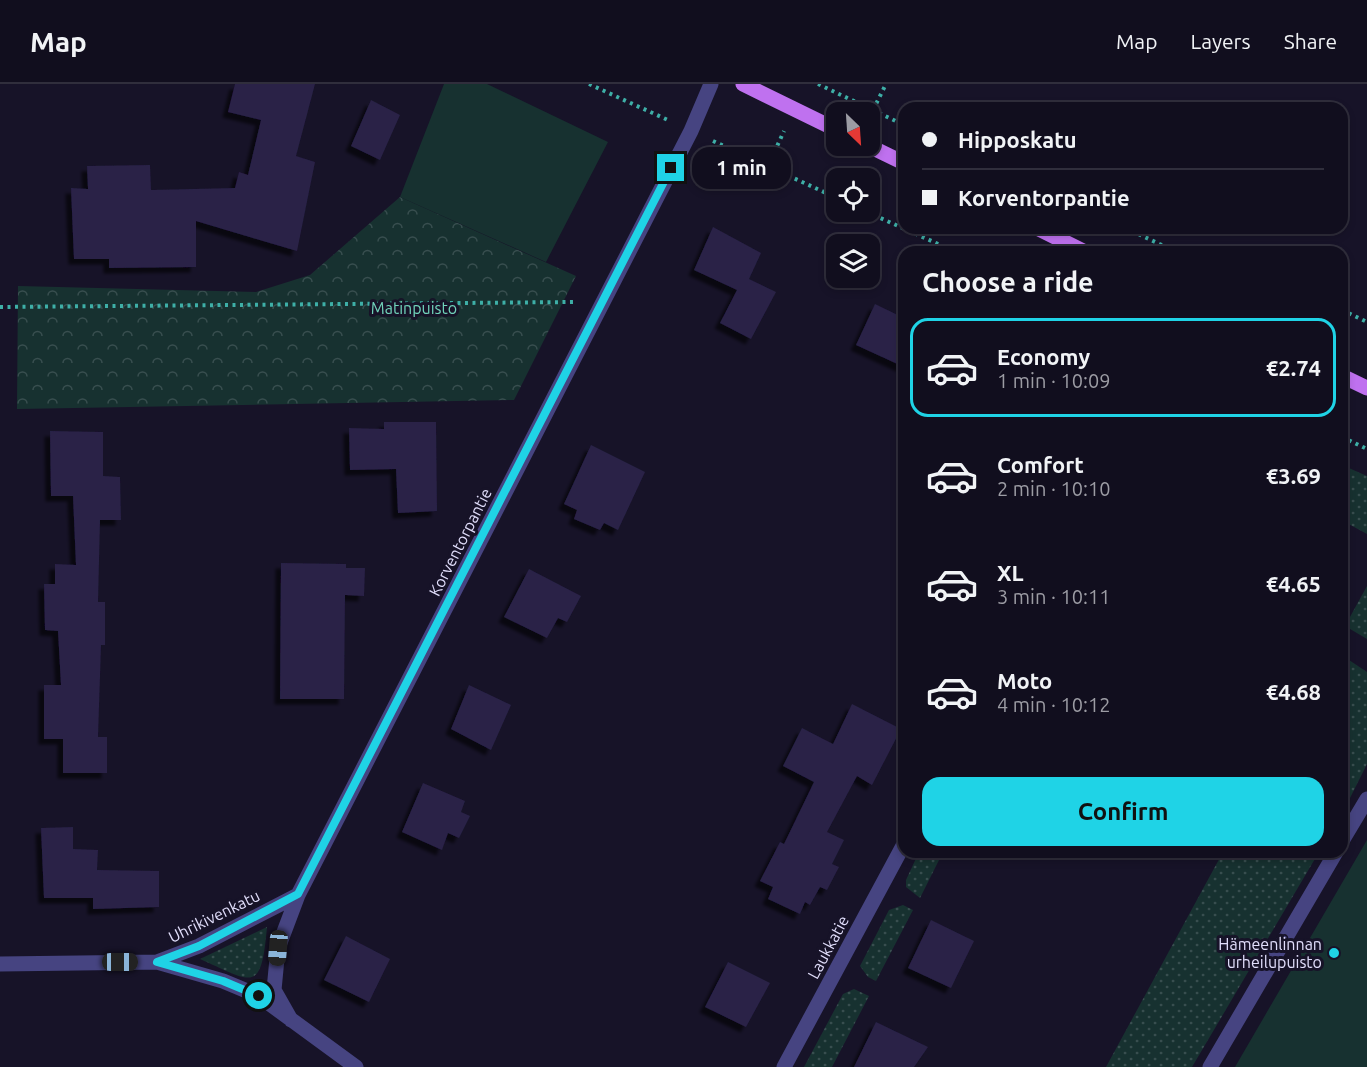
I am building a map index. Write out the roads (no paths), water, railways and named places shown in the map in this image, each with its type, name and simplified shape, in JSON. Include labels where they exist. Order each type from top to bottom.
[{"type":"main road","points":[[742,84],[826,125]]},
{"type":"main road","points":[[880,151],[898,160]]},
{"type":"main road","points":[[1048,234],[1073,246]]},
{"type":"main road","points":[[1348,379],[1367,388]]},
{"type":"street","name":"Korventorpantie","points":[[291,1020],[274,990],[278,948],[298,894],[691,131],[711,84]]},
{"type":"street","points":[[1348,831],[1367,799]]},
{"type":"street","name":"Laukkatie","points":[[784,1067],[898,855]]},
{"type":"street","points":[[1210,1067],[1332,858]]},
{"type":"street","name":"Uhrikivenkatu","points":[[0,964],[157,962],[199,946],[298,894]]},
{"type":"street","points":[[157,962],[223,981],[250,992],[356,1067]]},
{"type":"place","name":"Hämeenlinnan urheilupuisto","points":[[1334,953]]},
{"type":"park label","name":"Matinpuisto","points":[[414,308]]}]
